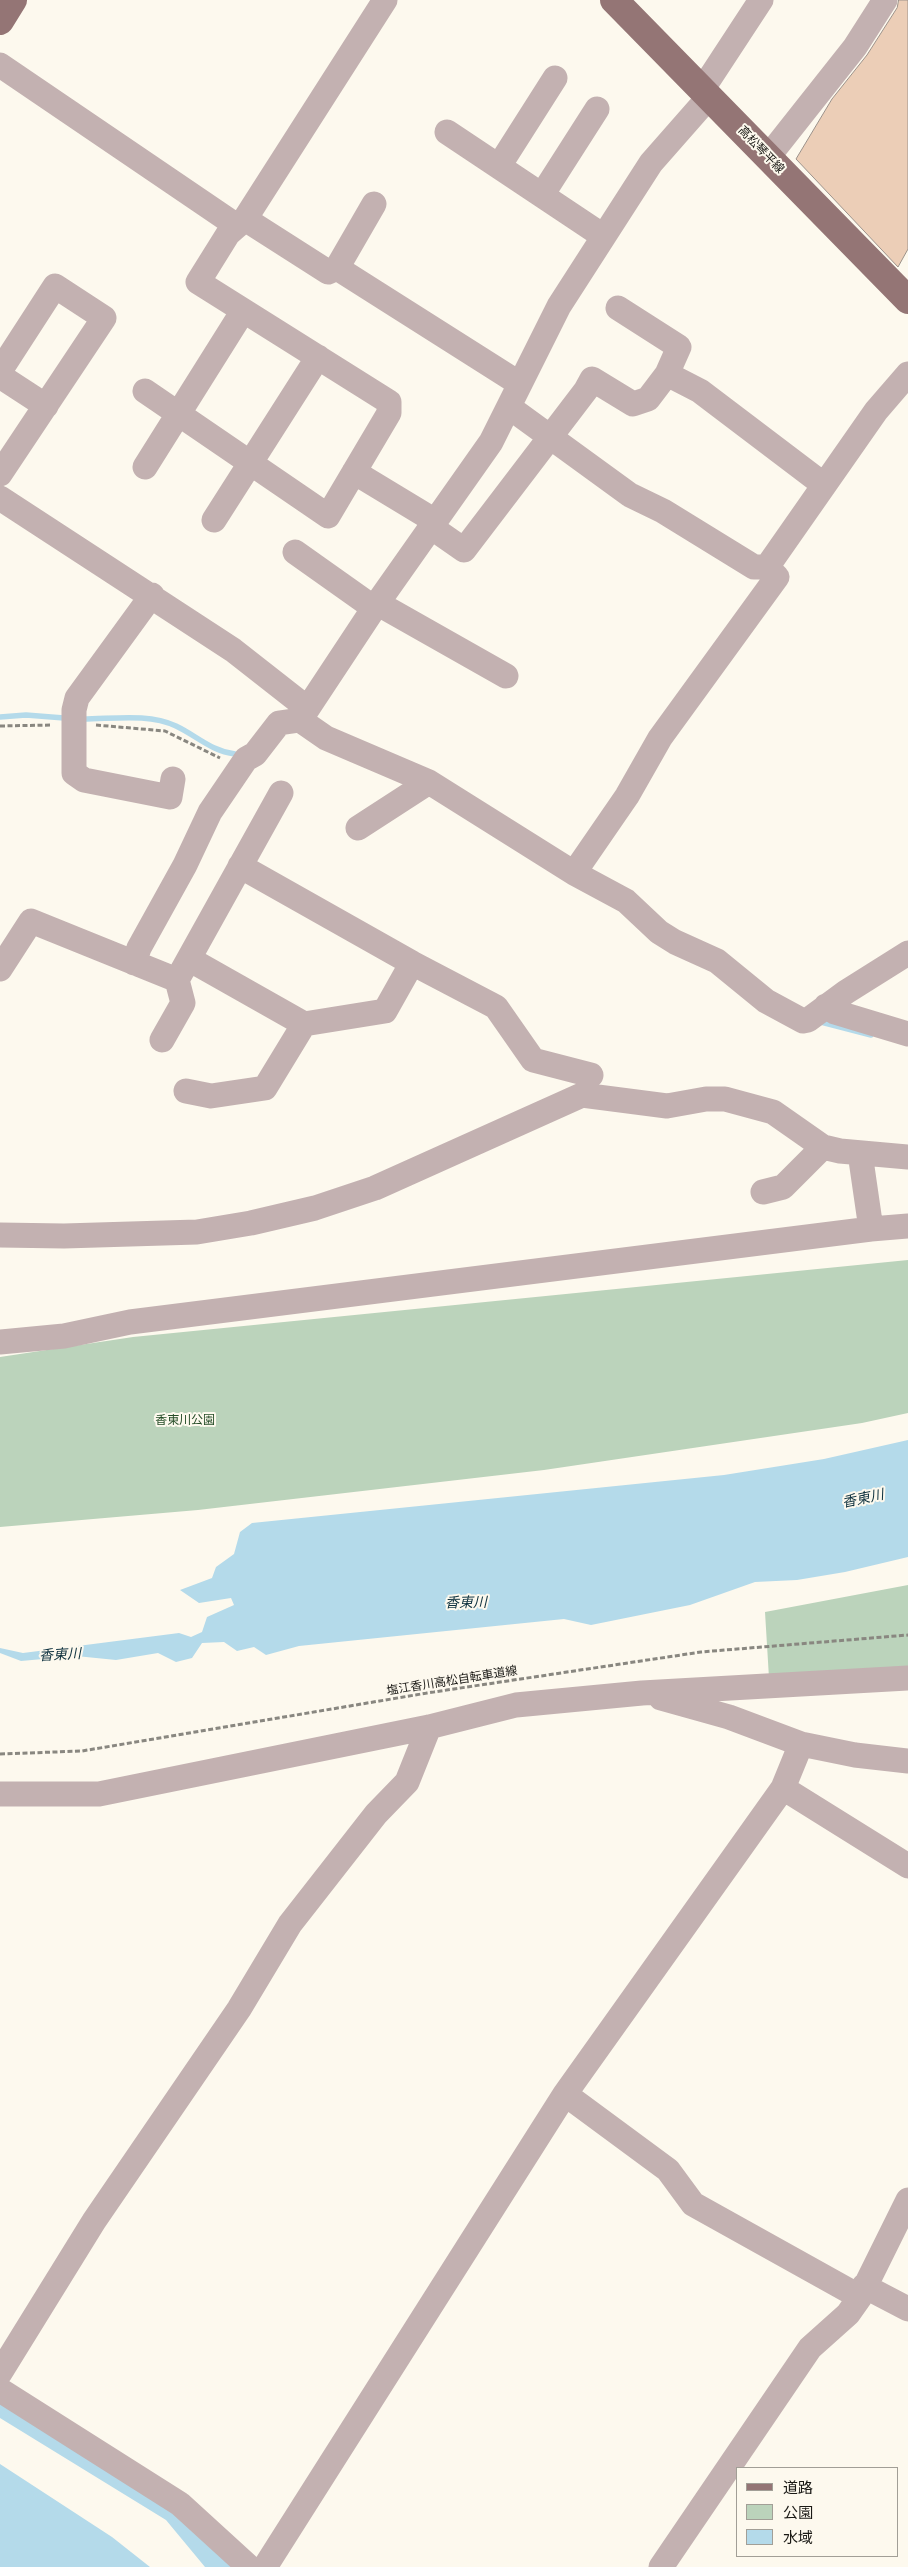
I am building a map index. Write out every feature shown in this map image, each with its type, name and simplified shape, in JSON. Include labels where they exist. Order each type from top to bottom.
[{"type":"main road","points":[[0,20],[14,0]]},
{"type":"main road","name":"高松琴平線","points":[[614,0],[908,300]]},
{"type":"street","points":[[144,391],[328,516],[389,413],[389,402],[198,282],[228,234],[241,223],[385,0]]},
{"type":"street","points":[[768,157],[855,47],[880,2]]},
{"type":"street","points":[[134,963],[139,948],[185,865],[210,812],[246,759],[255,754],[279,724],[304,714],[375,605],[491,442],[558,306],[651,163],[705,94],[752,3]]},
{"type":"street","points":[[0,65],[241,223],[328,272],[337,268],[374,204]]},
{"type":"street","points":[[499,166],[555,78]]},
{"type":"street","points":[[542,195],[597,109]]},
{"type":"street","points":[[447,132],[604,236]]},
{"type":"street","points":[[337,268],[520,384]]},
{"type":"street","points":[[0,371],[55,286],[104,318],[0,474]]},
{"type":"street","points":[[354,472],[433,524],[464,550],[586,390],[592,379],[633,404],[648,399],[667,374],[679,347],[618,308]]},
{"type":"street","points":[[145,467],[243,310]]},
{"type":"street","points":[[214,520],[318,357]]},
{"type":"street","points":[[667,374],[700,391],[824,485]]},
{"type":"street","points":[[767,567],[876,411],[908,374]]},
{"type":"street","points":[[0,376],[46,406]]},
{"type":"street","points":[[509,407],[630,495],[662,511],[754,567],[767,567],[777,577],[660,738],[627,796],[577,868]]},
{"type":"street","points":[[0,498],[234,650],[304,714],[326,738],[429,782],[577,868],[626,901],[659,932],[675,942],[717,961],[766,1001],[803,1021],[908,953]]},
{"type":"street","points":[[295,552],[375,605],[506,676]]},
{"type":"street","points":[[152,595],[77,698],[74,710],[74,773],[84,780],[170,797],[173,779]]},
{"type":"street","points":[[358,828],[429,782]]},
{"type":"street","points":[[162,1040],[183,1003],[183,970],[281,793]]},
{"type":"street","points":[[240,866],[496,1008],[533,1060],[591,1075]]},
{"type":"street","points":[[0,970],[31,921],[134,963],[183,970],[304,1024],[385,1011],[412,963]]},
{"type":"street","points":[[816,1014],[835,1012],[908,1034]]},
{"type":"street","points":[[186,1091],[211,1096],[264,1088],[304,1024]]},
{"type":"street","points":[[0,1235],[74,1236],[198,1232],[251,1223],[306,1210],[375,1188],[582,1095],[667,1106],[706,1099],[725,1099],[773,1112],[823,1147],[860,1153],[908,1157]]},
{"type":"street","points":[[763,1192],[783,1187],[823,1147]]},
{"type":"street","points":[[860,1153],[870,1229]]},
{"type":"street","points":[[0,1342],[64,1336],[130,1322],[870,1229],[908,1226]]},
{"type":"street","points":[[0,1794],[99,1794],[429,1727],[516,1706],[642,1693],[908,1678]]},
{"type":"street","points":[[642,1693],[729,1717],[801,1744],[855,1755],[908,1762]]},
{"type":"street","points":[[0,2373],[94,2221],[239,2009],[290,1924],[376,1814],[407,1782],[429,1727]]},
{"type":"street","points":[[265,2567],[565,2094],[783,1788],[801,1744]]},
{"type":"street","points":[[783,1788],[908,1855]]},
{"type":"street","points":[[565,2094],[668,2170],[693,2204],[862,2292],[908,2309]]},
{"type":"street","points":[[661,2567],[810,2348],[848,2314],[862,2292],[908,2200]]},
{"type":"street","points":[[0,2390],[180,2504],[248,2567]]},
{"type":"path","points":[[0,726],[74,725],[150,728],[165,731],[220,758],[246,759]]},
{"type":"path","name":"塩江香川高松自転車道線","points":[[0,1754],[82,1751],[418,1694],[701,1652],[908,1635]]},
{"type":"green space","name":"香東川公園","points":[[908,1260],[908,1413],[862,1423],[544,1470],[198,1510],[0,1527],[0,1357],[133,1337]]},
{"type":"green space","points":[[908,1585],[908,1668],[769,1678],[765,1612]]},
{"type":"water","name":"香東川","points":[[908,1440],[908,1557],[845,1572],[797,1580],[755,1582],[690,1605],[591,1625],[564,1619],[299,1646],[266,1655],[254,1647],[237,1651],[224,1642],[202,1643],[192,1658],[176,1662],[158,1653],[116,1660],[76,1656],[21,1661],[0,1653],[0,1648],[23,1653],[179,1633],[191,1637],[202,1632],[207,1617],[234,1605],[231,1598],[199,1603],[180,1590],[212,1578],[216,1567],[234,1554],[240,1532],[252,1523],[724,1475],[824,1459]]},
{"type":"water","points":[[0,2396],[179,2509],[243,2567],[205,2567],[166,2520],[0,2418]]},
{"type":"water","points":[[0,2464],[112,2537],[150,2567],[0,2567]]},
{"type":"building","points":[[899,0],[908,0],[908,249],[898,267],[796,159],[832,99],[867,55],[897,8]]},
{"type":"waterway","points":[[0,717],[26,715],[64,718]]},
{"type":"waterway","points":[[83,719],[154,719],[176,726],[219,750],[235,754]]},
{"type":"waterway","points":[[817,1021],[871,1035]]}]
